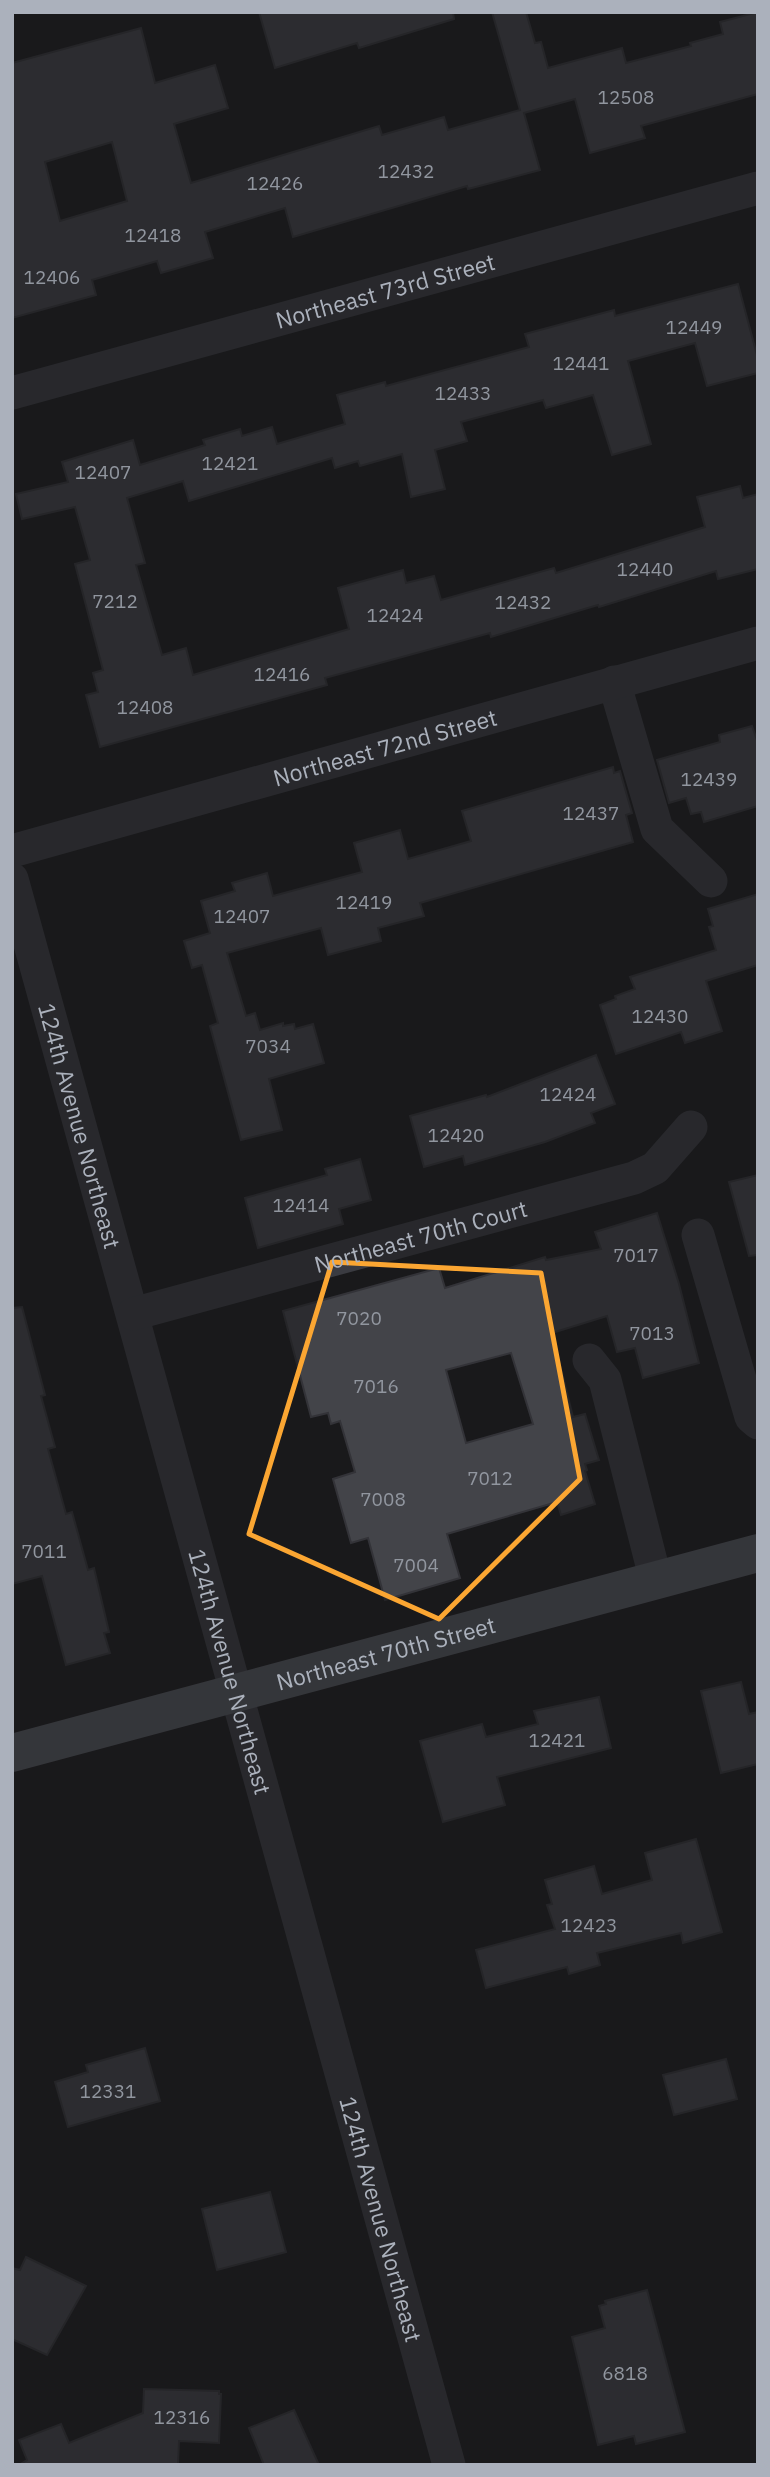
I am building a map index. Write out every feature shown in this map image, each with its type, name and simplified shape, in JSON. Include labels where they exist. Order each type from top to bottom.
[{"type":"main road","name":"Northeast 70th Street","points":[[12,1754],[758,1553]]},
{"type":"street","name":"Northeast 73rd Street","points":[[12,393],[758,188]]},
{"type":"street","name":"Northeast 72nd Street","points":[[12,851],[758,643]]},
{"type":"street","points":[[614,682],[657,830],[711,881]]},
{"type":"street","name":"124th Avenue Northeast","points":[[12,879],[449,2465]]},
{"type":"street","name":"Northeast 70th Court","points":[[133,1314],[634,1178],[656,1168],[691,1127]]},
{"type":"street","points":[[698,1235],[751,1417],[758,1423]]},
{"type":"street","points":[[589,1360],[605,1380],[656,1581]]},
{"type":"highlighted area","points":[[332,1262],[541,1273],[580,1479],[439,1619],[249,1534]]},
{"type":"building","points":[[259,12],[453,12],[454,19],[359,48],[357,43],[275,68]]},
{"type":"building","points":[[492,12],[526,12],[535,43],[541,42],[548,68],[622,48],[626,63],[691,46],[690,43],[723,34],[720,22],[758,12],[758,94],[641,126],[645,138],[590,153],[575,99],[524,113],[540,170],[468,189],[467,186],[293,237],[285,208],[205,232],[213,258],[161,273],[157,261],[92,280],[96,295],[12,318],[12,63],[141,28],[155,83],[215,65],[228,108],[174,124],[191,183],[379,126],[382,135],[444,117],[448,130],[520,110]],"holes":[[[112,142],[127,201],[60,221],[45,162]]]},
{"type":"building","points":[[738,284],[758,359],[758,373],[707,386],[695,343],[628,361],[651,444],[612,455],[593,395],[546,408],[543,400],[461,422],[467,441],[435,450],[445,489],[411,497],[402,454],[360,466],[358,461],[335,468],[332,458],[189,501],[183,481],[127,498],[145,563],[136,565],[162,655],[186,648],[193,675],[349,629],[338,588],[403,570],[406,583],[434,576],[441,600],[554,568],[556,573],[705,527],[697,497],[740,486],[743,498],[758,494],[758,569],[718,579],[716,571],[491,637],[490,633],[325,678],[327,685],[100,747],[86,695],[98,692],[93,673],[103,670],[75,564],[90,560],[75,507],[22,519],[16,494],[68,482],[62,462],[133,440],[140,465],[205,445],[203,440],[240,429],[242,436],[272,427],[277,444],[345,424],[337,395],[385,382],[386,386],[529,347],[525,334],[614,310],[615,316]]},
{"type":"building","points":[[752,726],[758,743],[758,806],[704,822],[701,812],[691,814],[686,798],[669,803],[657,760],[720,742],[719,735]]},
{"type":"building","points":[[613,767],[614,773],[620,771],[632,813],[626,815],[633,842],[420,903],[424,916],[378,928],[381,941],[328,955],[321,928],[227,953],[246,1016],[255,1013],[260,1030],[283,1023],[283,1026],[294,1024],[295,1029],[313,1024],[324,1063],[269,1079],[282,1130],[241,1140],[210,1026],[218,1023],[202,965],[192,968],[184,941],[210,933],[201,901],[235,891],[232,883],[267,873],[273,896],[362,872],[354,843],[400,830],[408,859],[471,841],[462,811]]},
{"type":"building","points":[[758,894],[758,965],[706,981],[722,1031],[685,1043],[681,1032],[616,1054],[600,1005],[635,989],[630,977],[716,950],[709,927],[713,926],[708,909]]},
{"type":"building","points":[[596,1055],[615,1104],[591,1113],[595,1123],[545,1142],[465,1165],[463,1156],[424,1167],[410,1116],[486,1095],[487,1097]]},
{"type":"building","points":[[360,1159],[371,1200],[339,1209],[343,1224],[258,1248],[245,1198],[327,1175],[325,1169]]},
{"type":"building","points":[[758,1175],[758,1255],[749,1256],[729,1182]]},
{"type":"building","points":[[657,1213],[699,1363],[643,1378],[635,1348],[617,1352],[607,1316],[552,1333],[573,1417],[585,1414],[599,1460],[585,1464],[595,1504],[561,1515],[557,1502],[447,1534],[460,1578],[385,1600],[368,1538],[351,1543],[333,1479],[355,1472],[340,1421],[331,1424],[328,1413],[311,1417],[283,1311],[439,1268],[445,1288],[545,1257],[546,1260],[601,1249],[595,1232]],"holes":[[[511,1353],[533,1424],[466,1443],[446,1370]]]},
{"type":"building","points":[[22,1307],[45,1395],[41,1396],[55,1447],[48,1449],[66,1514],[72,1512],[88,1570],[94,1568],[109,1632],[104,1633],[110,1653],[66,1665],[42,1576],[12,1584],[12,1308]]},
{"type":"building","points":[[741,1682],[749,1714],[758,1712],[758,1764],[721,1773],[701,1691]]},
{"type":"building","points":[[599,1697],[611,1748],[497,1777],[505,1805],[443,1822],[420,1741],[482,1724],[486,1737],[538,1724],[534,1711]]},
{"type":"building","points":[[696,1839],[722,1932],[683,1943],[681,1933],[655,1939],[597,1953],[600,1965],[569,1974],[567,1967],[486,1988],[476,1950],[555,1929],[547,1905],[552,1904],[545,1880],[594,1866],[602,1894],[652,1880],[645,1853]]},
{"type":"building","points":[[145,2048],[160,2101],[68,2127],[55,2082],[88,2072],[86,2065]]},
{"type":"building","points":[[726,2059],[737,2099],[674,2115],[663,2075]]},
{"type":"building","points":[[270,2192],[286,2252],[217,2270],[202,2209]]},
{"type":"building","points":[[26,2257],[86,2286],[47,2355],[12,2339],[12,2268],[20,2270]]},
{"type":"building","points":[[647,2290],[685,2432],[636,2444],[634,2436],[598,2445],[572,2337],[605,2328],[599,2306],[606,2304],[605,2301]]},
{"type":"building","points":[[144,2389],[219,2391],[219,2443],[179,2441],[178,2465],[19,2465],[27,2460],[19,2440],[61,2424],[69,2443],[143,2413]]},
{"type":"building","points":[[294,2410],[319,2465],[264,2465],[249,2428]]}]
